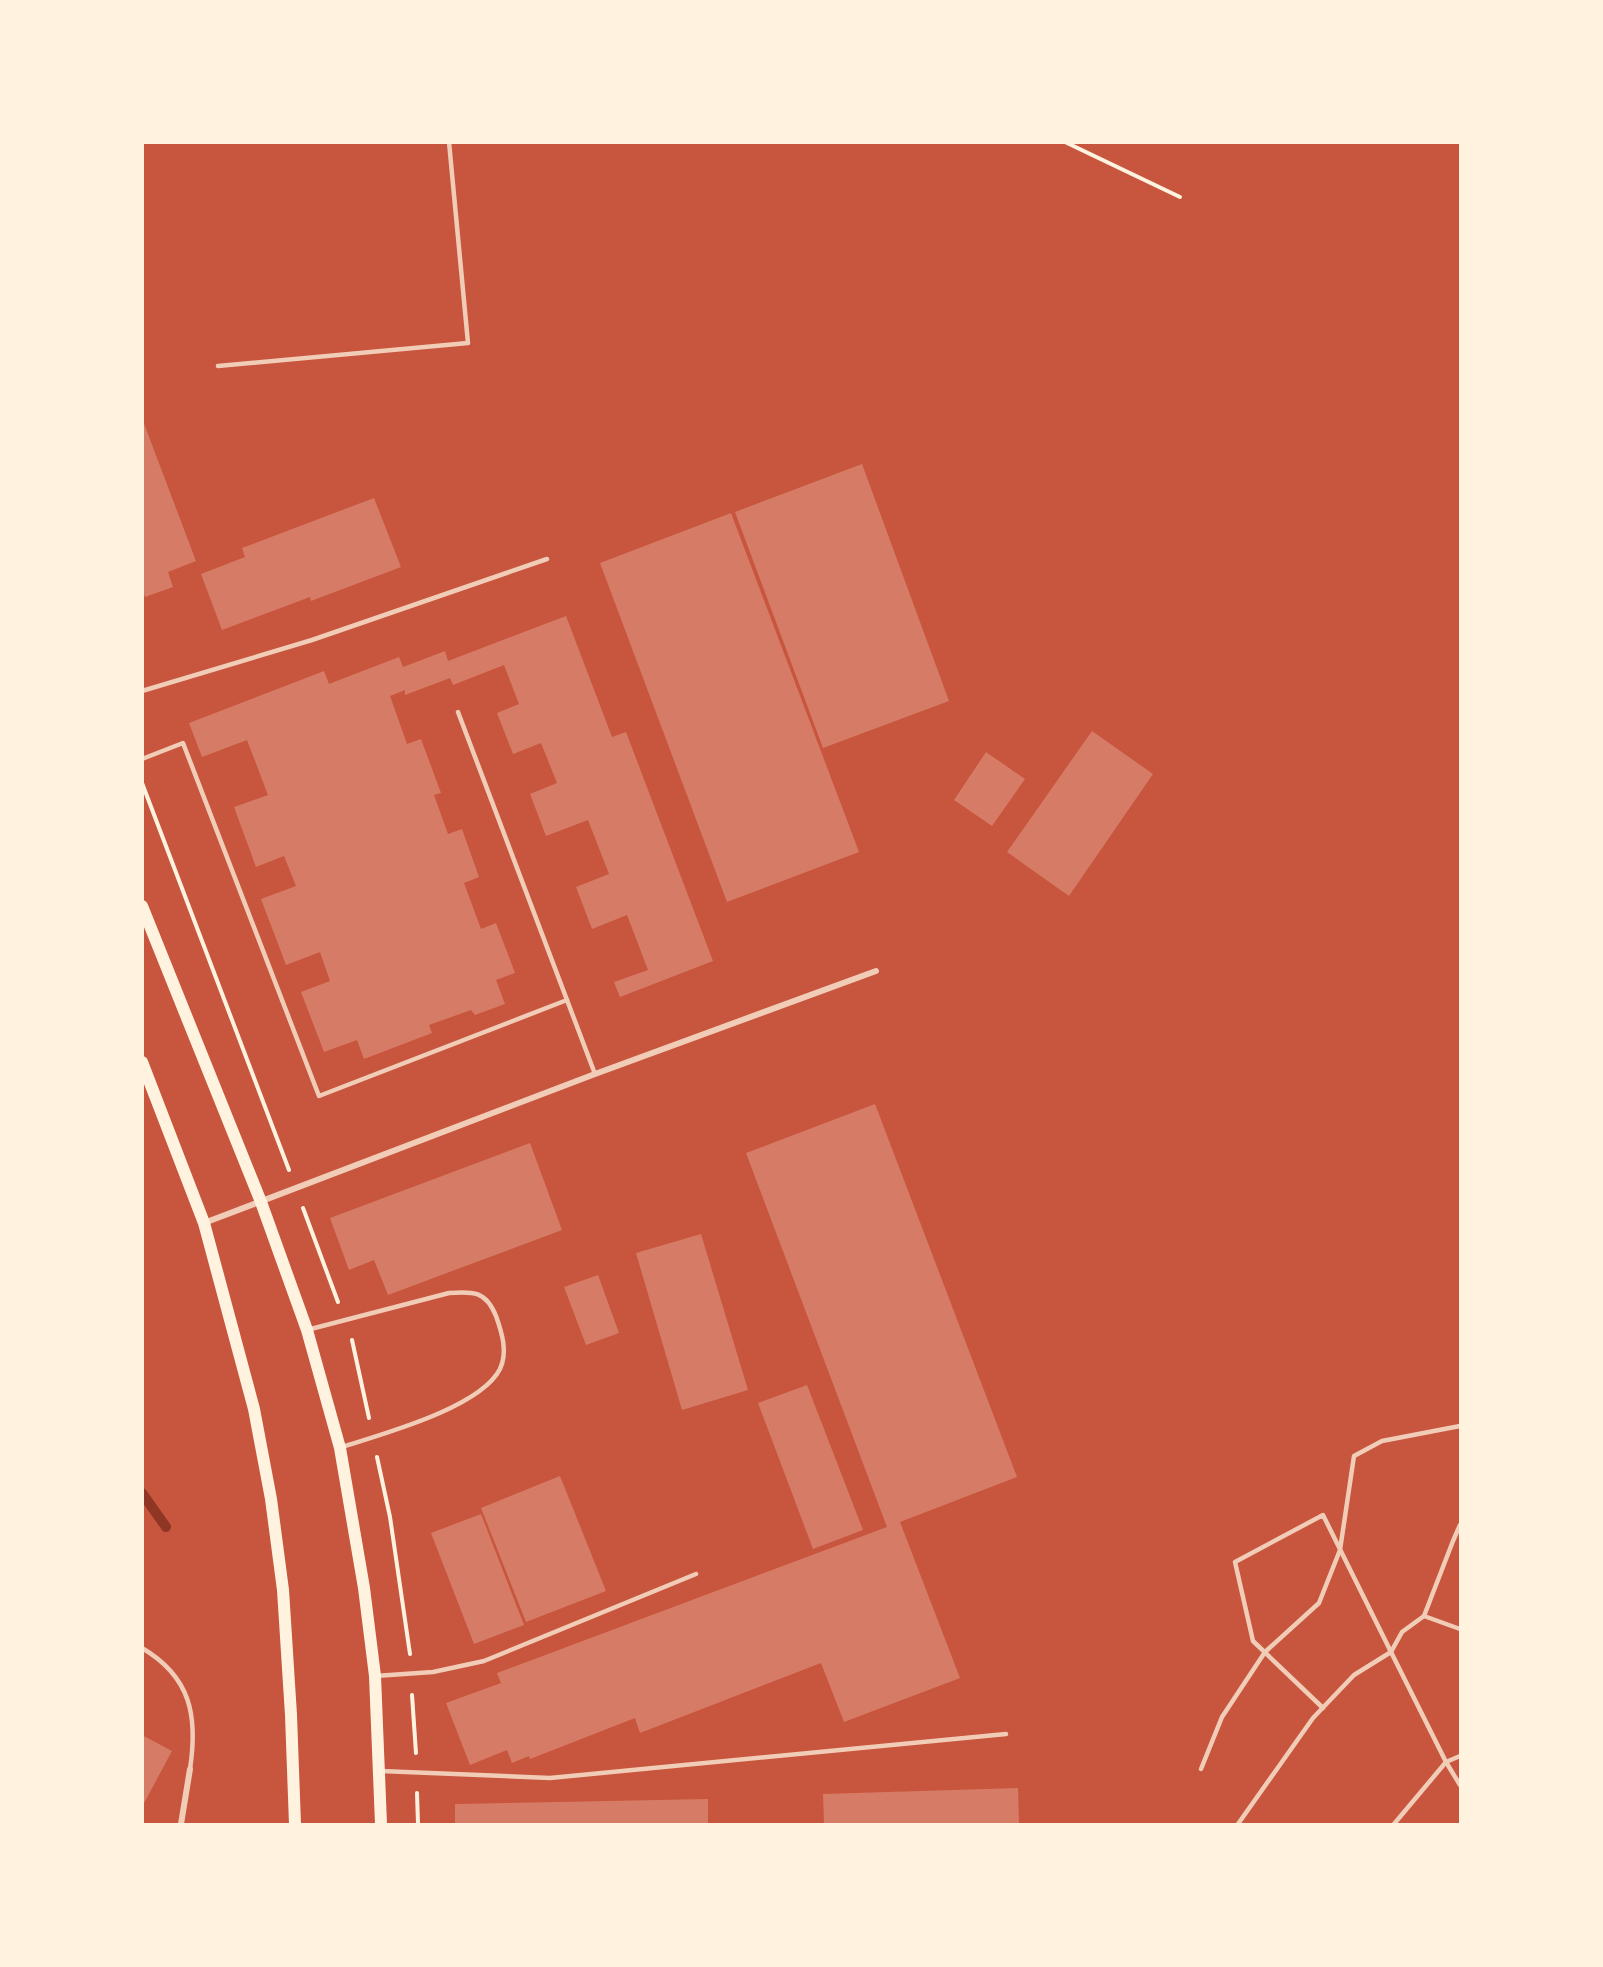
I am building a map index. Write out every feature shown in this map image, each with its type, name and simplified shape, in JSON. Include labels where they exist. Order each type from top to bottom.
[{"type":"main road","points":[[142,906],[261,1202],[307,1330],[340,1448],[364,1588],[375,1676],[381,1824]]},
{"type":"main road","points":[[142,1062],[204,1223],[254,1409],[271,1499],[283,1590],[295,1824]]},
{"type":"street","points":[[204,1223],[595,1074],[876,972]]},
{"type":"street","points":[[181,1824],[190,1769]]},
{"type":"lane","points":[[218,366],[468,343],[449,142]]},
{"type":"lane","points":[[142,691],[312,640],[547,559]]},
{"type":"lane","points":[[458,712],[595,1074]]},
{"type":"lane","points":[[142,759],[183,743],[319,1096],[567,1000]]},
{"type":"lane","points":[[307,1330],[449,1293],[465,1292],[481,1294],[491,1305],[503,1335],[503,1359],[499,1370],[487,1384],[422,1422],[340,1448]]},
{"type":"lane","points":[[1201,1769],[1222,1717],[1265,1652],[1319,1603],[1340,1550],[1354,1456],[1382,1441],[1461,1426]]},
{"type":"lane","points":[[1323,1708],[1253,1641],[1235,1562],[1323,1515],[1446,1762],[1461,1785]]},
{"type":"lane","points":[[1238,1824],[1313,1718],[1354,1675],[1391,1652],[1402,1632],[1424,1616],[1461,1525]]},
{"type":"lane","points":[[375,1676],[433,1672],[484,1661],[696,1574]]},
{"type":"lane","points":[[1424,1616],[1461,1629]]},
{"type":"lane","points":[[142,1648],[165,1663],[180,1682],[185,1693],[193,1725],[193,1753],[190,1769]]},
{"type":"lane","points":[[379,1771],[550,1778],[1006,1734]]},
{"type":"lane","points":[[1394,1824],[1446,1762],[1461,1756]]},
{"type":"path","points":[[1065,142],[1180,197]]},
{"type":"building","points":[[143,421],[196,561],[168,572],[173,587],[145,597],[142,589]]},
{"type":"building","points":[[862,464],[949,701],[823,748],[735,512]]},
{"type":"building","points":[[374,498],[401,567],[311,601],[310,597],[222,630],[201,574],[245,557],[242,548]]},
{"type":"building","points":[[731,513],[859,852],[727,902],[600,563]]},
{"type":"building","points":[[566,616],[612,737],[626,732],[713,961],[620,997],[614,982],[648,970],[627,915],[592,929],[576,887],[609,874],[588,820],[546,836],[530,794],[557,783],[541,743],[513,754],[497,713],[519,704],[504,665],[453,685],[450,678],[405,695],[405,690],[390,696],[407,744],[421,739],[441,793],[434,795],[448,834],[462,829],[479,877],[464,883],[481,929],[496,923],[515,973],[496,980],[505,1004],[475,1015],[471,1010],[429,1025],[432,1033],[364,1059],[357,1040],[324,1052],[301,992],[330,981],[320,952],[286,965],[261,899],[296,886],[284,856],[256,867],[234,807],[268,795],[247,740],[202,757],[189,723],[324,671],[329,684],[399,657],[403,667],[445,651],[448,661]]},
{"type":"building","points":[[1092,731],[1153,774],[1069,896],[1007,852]]},
{"type":"building","points":[[986,752],[1025,779],[992,826],[954,800]]},
{"type":"building","points":[[875,1104],[1017,1477],[900,1522],[960,1678],[844,1722],[821,1663],[640,1733],[635,1718],[530,1759],[529,1756],[512,1763],[507,1750],[470,1765],[446,1703],[501,1683],[497,1673],[887,1527],[746,1153]]},
{"type":"building","points":[[530,1143],[562,1230],[388,1295],[374,1260],[349,1270],[330,1218]]},
{"type":"building","points":[[701,1234],[748,1390],[682,1410],[636,1253]]},
{"type":"building","points":[[598,1275],[619,1333],[586,1345],[564,1287]]},
{"type":"building","points":[[807,1385],[863,1530],[813,1549],[758,1403]]},
{"type":"building","points":[[560,1476],[606,1591],[526,1622],[481,1508]]},
{"type":"building","points":[[481,1514],[524,1625],[474,1644],[431,1533]]},
{"type":"building","points":[[142,1735],[172,1751],[142,1807]]},
{"type":"building","points":[[1018,1788],[1019,1824],[824,1824],[823,1794]]},
{"type":"building","points":[[708,1799],[708,1824],[455,1824],[455,1804]]},
{"type":"waterway","points":[[142,1493],[166,1527]]}]
